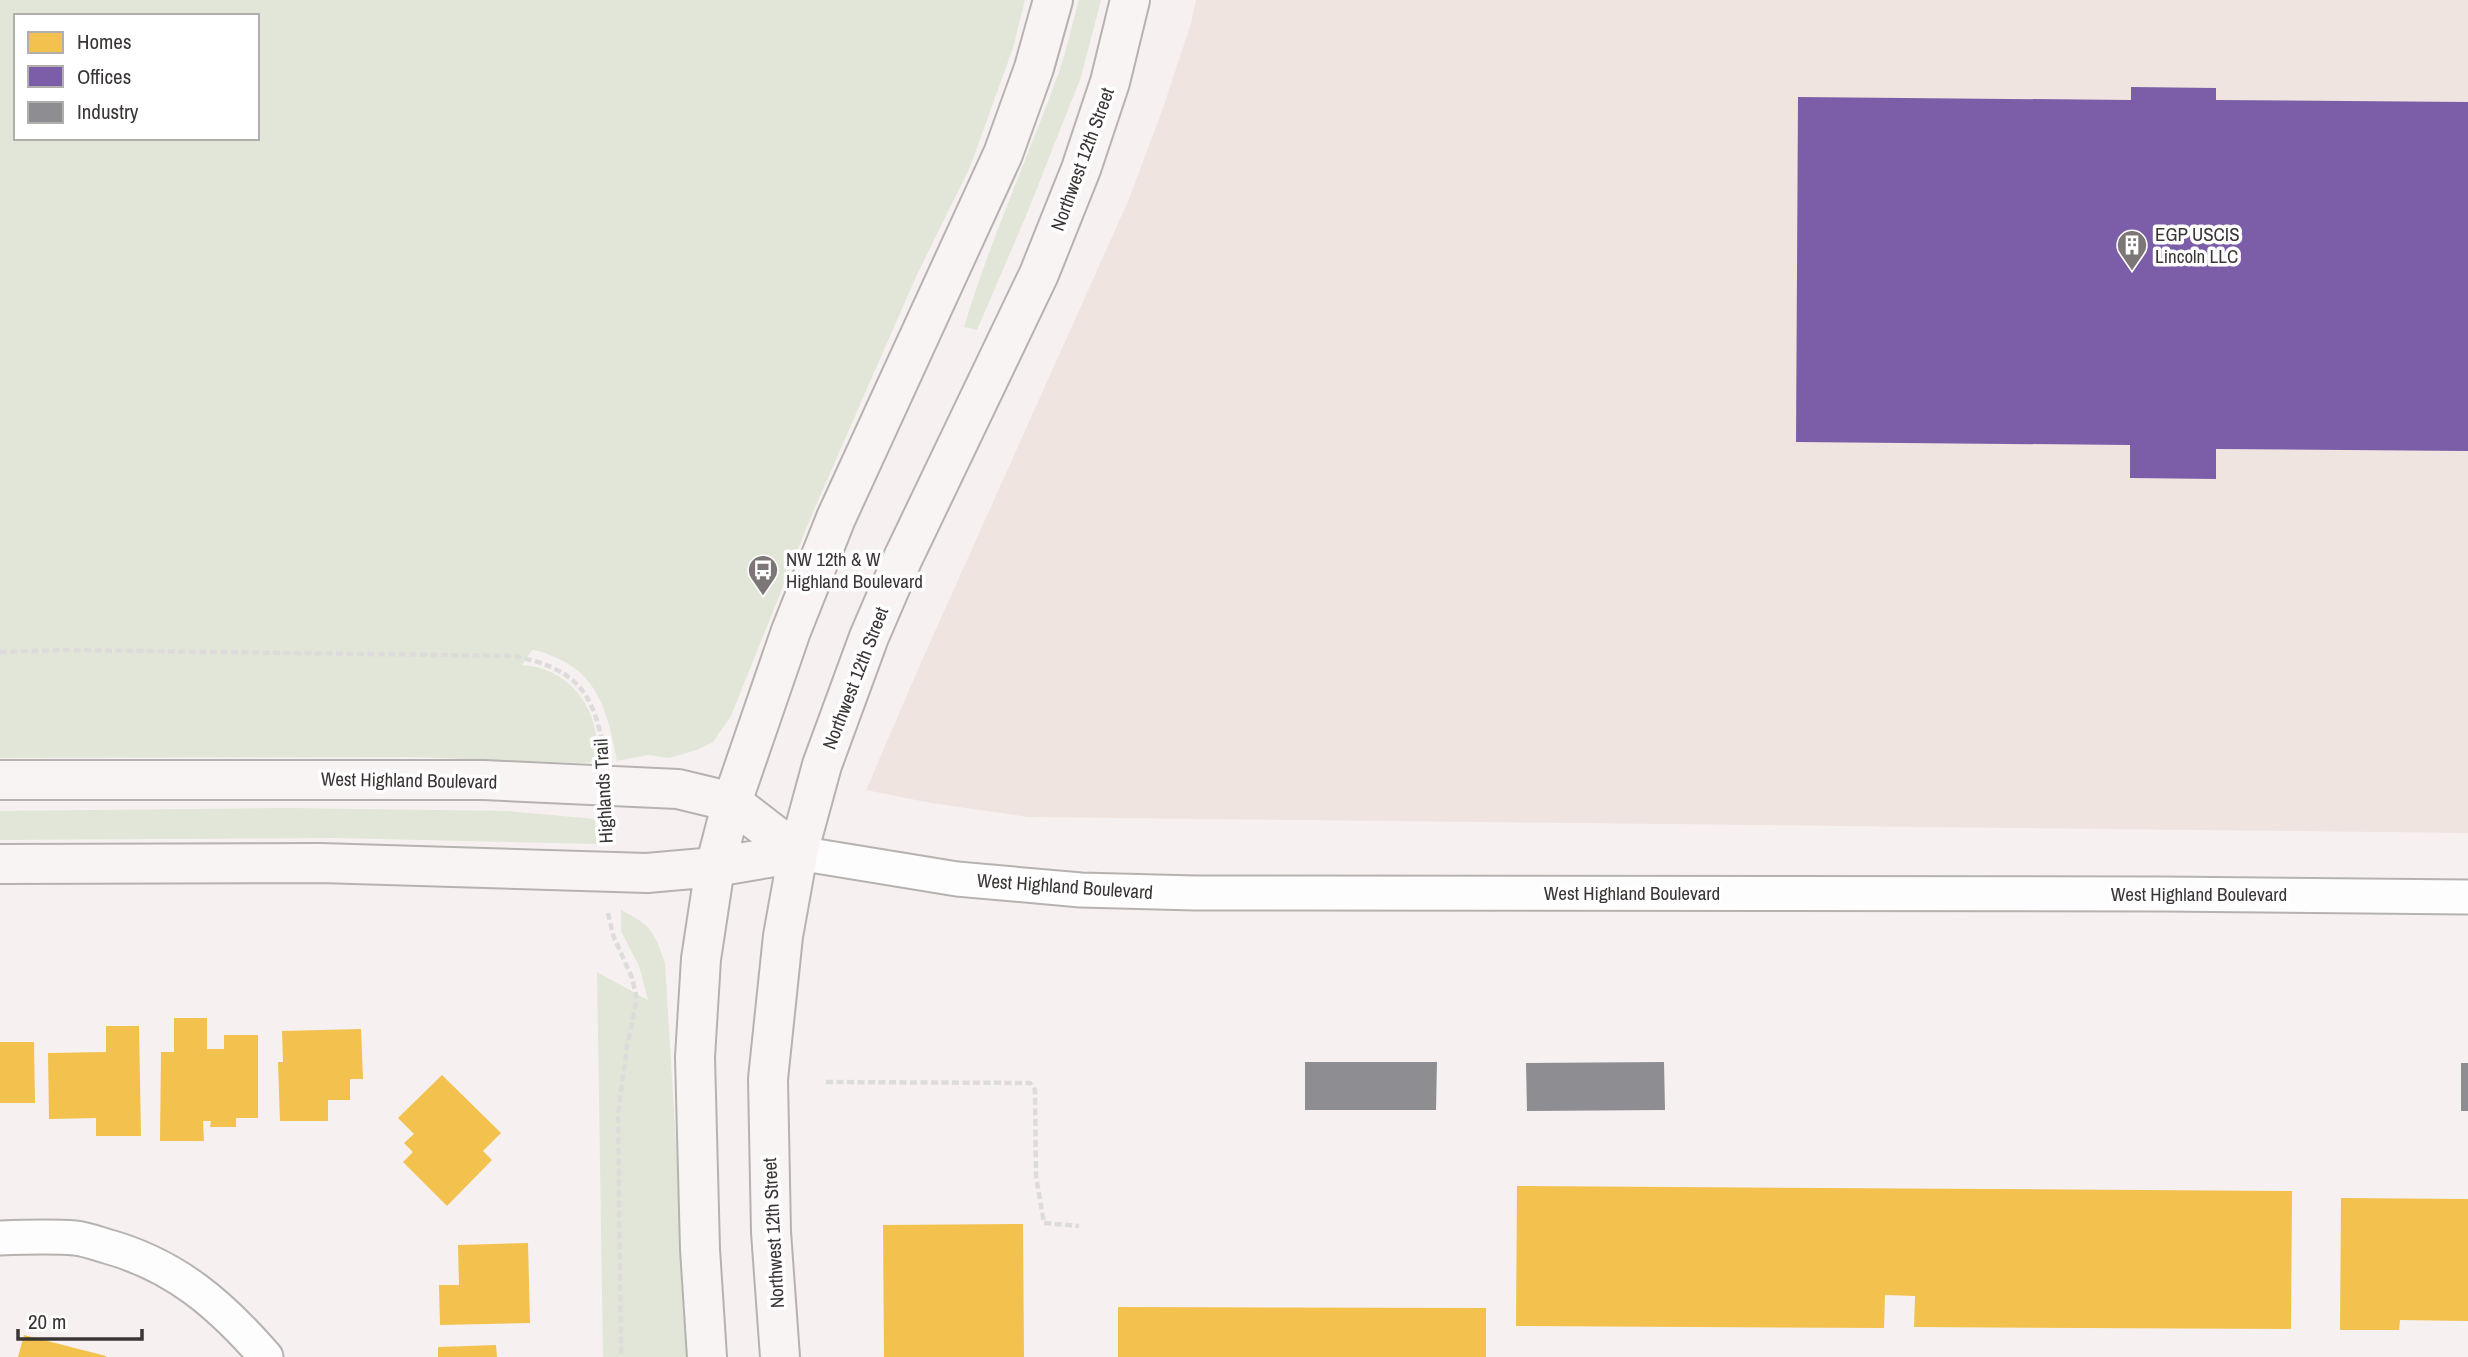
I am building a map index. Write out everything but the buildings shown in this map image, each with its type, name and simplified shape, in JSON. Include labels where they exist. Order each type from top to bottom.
[{"type":"main road","points":[[707,1357],[700,1249],[695,1056],[701,959],[715,867],[732,802],[791,631],[836,518],[1003,154],[1034,68],[1052,0]]},
{"type":"main road","name":"Northwest 12th Street","points":[[780,1357],[771,1232],[768,1079],[783,936],[798,853],[822,765],[869,637],[903,558],[1039,274],[1081,169],[1110,82],[1130,0]]},
{"type":"main road","name":"West Highland Boulevard","points":[[0,780],[470,779],[678,789],[732,802],[798,853]]},
{"type":"main road","name":"West Highland Boulevard","points":[[0,864],[320,863],[647,873],[715,867],[798,853]]},
{"type":"street","name":"West Highland Boulevard","points":[[798,853],[957,879],[1119,891],[2468,897]]},
{"type":"street","points":[[0,1238],[77,1238],[129,1252],[175,1273],[211,1299],[266,1357]]},
{"type":"path","name":"Highlands Trail","points":[[0,652],[64,650],[514,656],[542,662],[562,671],[579,685],[591,704],[599,724],[606,785]]},
{"type":"path","name":"Highlands Trail","points":[[607,871],[608,911],[613,935],[632,978],[637,999],[627,1046],[618,1114],[621,1357]]},
{"type":"path","points":[[826,1082],[1030,1083],[1035,1090],[1036,1176],[1044,1223],[1079,1226]]},
{"type":"shaded area","points":[[0,0],[1025,0],[1013,48],[970,167],[915,279],[810,519],[731,716],[713,742],[669,758],[648,755],[617,761],[601,702],[585,677],[559,659],[532,650],[522,665],[540,668],[556,675],[580,696],[589,711],[597,744],[596,762],[409,757],[0,758]]},
{"type":"shaded area","points":[[1079,0],[1101,0],[1081,77],[977,330],[964,327],[985,263],[1059,72]]},
{"type":"shaded area","points":[[1196,0],[2468,0],[2468,833],[1028,817],[931,803],[866,790],[1129,199],[1162,111]]},
{"type":"shaded area","points":[[290,808],[508,811],[595,819],[597,844],[335,838],[0,840],[0,811]]},
{"type":"shaded area","points":[[621,910],[646,925],[658,943],[665,963],[689,1357],[603,1357],[597,972],[648,1000],[639,966],[621,931]]},
{"type":"place","name":"EGP USCIS Lincoln LLC","points":[[2132,272]]},
{"type":"place","name":"NW 12th & W Highland Boulevard","points":[[763,597]]}]
